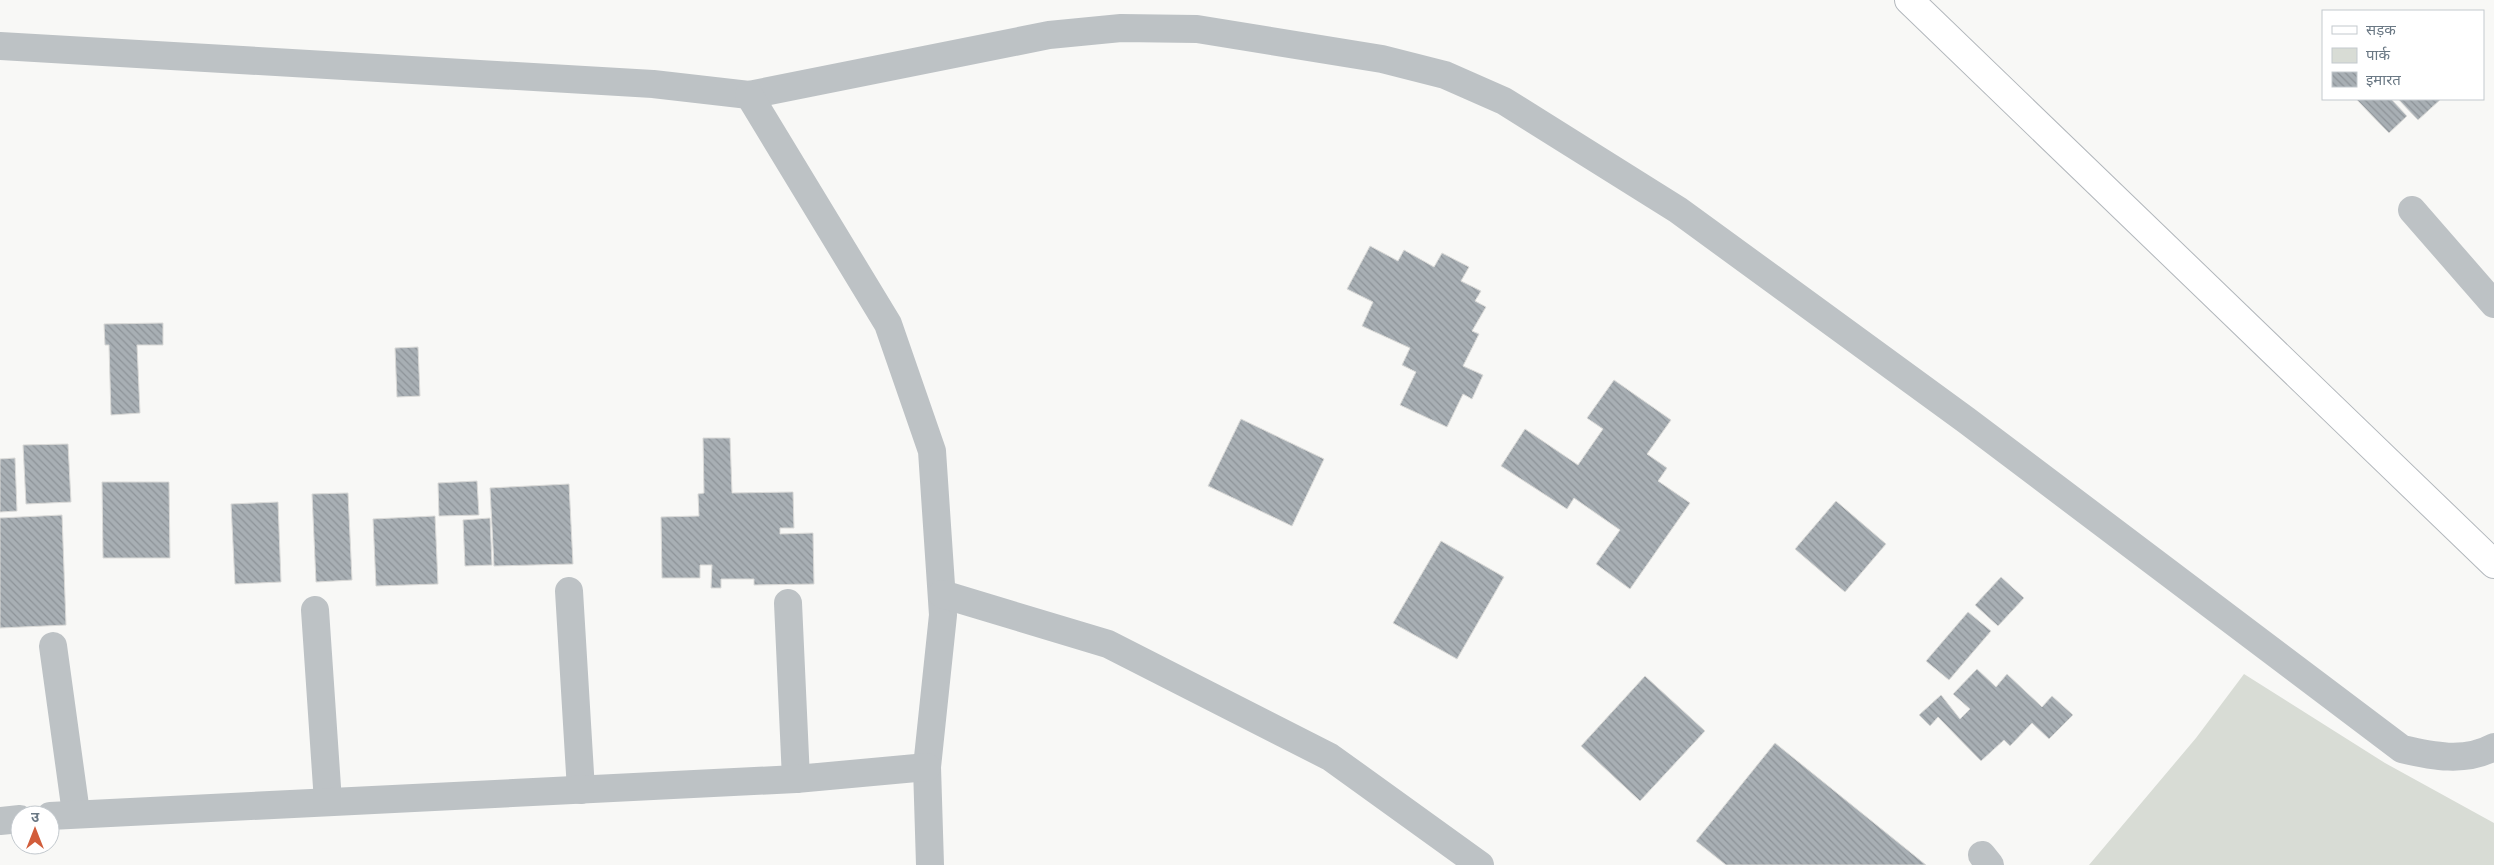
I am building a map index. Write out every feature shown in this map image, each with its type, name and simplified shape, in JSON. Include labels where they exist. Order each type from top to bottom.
[{"type":"main road","points":[[1909,0],[2494,564]]},
{"type":"street","points":[[0,46],[652,84],[749,96],[1049,35],[1121,28],[1196,29],[1382,59],[1445,75],[1504,101],[1678,210],[1966,420],[2402,749],[2443,758],[2484,753],[2494,747]]},
{"type":"street","points":[[749,96],[888,324],[932,451],[943,615],[927,767],[930,865]]},
{"type":"street","points":[[2412,210],[2494,304]]},
{"type":"street","points":[[569,591],[581,790]]},
{"type":"street","points":[[942,594],[1108,644],[1330,757],[1480,865]]},
{"type":"street","points":[[788,603],[796,779]]},
{"type":"street","points":[[315,610],[328,802]]},
{"type":"street","points":[[53,646],[63,815],[796,779],[927,767]]},
{"type":"green space","points":[[2244,674],[2385,763],[2494,823],[2494,865],[2089,865],[2196,738]]},
{"type":"building","points":[[2357,100],[2392,100],[2407,116],[2389,133]]},
{"type":"building","points":[[2399,100],[2440,100],[2418,120]]},
{"type":"building","points":[[1370,246],[1398,261],[1404,250],[1434,267],[1442,253],[1469,267],[1461,281],[1481,291],[1475,301],[1486,307],[1472,331],[1479,334],[1463,366],[1483,375],[1472,399],[1463,394],[1447,427],[1400,405],[1416,372],[1402,365],[1410,348],[1362,326],[1373,302],[1347,289]]},
{"type":"building","points":[[163,323],[163,345],[137,345],[140,413],[111,415],[109,345],[105,345],[104,324]]},
{"type":"building","points":[[418,347],[420,396],[397,397],[395,348]]},
{"type":"building","points":[[1614,380],[1671,420],[1647,454],[1667,468],[1658,481],[1690,503],[1630,589],[1596,564],[1620,530],[1574,498],[1567,509],[1501,466],[1525,429],[1578,465],[1603,429],[1587,418]]},
{"type":"building","points":[[1241,419],[1324,459],[1292,526],[1208,486]]},
{"type":"building","points":[[703,438],[730,438],[732,493],[793,492],[794,528],[780,528],[780,534],[813,533],[814,584],[754,585],[754,579],[721,579],[721,588],[711,588],[712,565],[700,565],[700,578],[662,578],[661,517],[699,516],[698,494],[704,493]]},
{"type":"building","points":[[68,444],[71,502],[26,504],[23,445]]},
{"type":"building","points":[[15,458],[17,511],[0,512],[0,459]]},
{"type":"building","points":[[477,481],[479,515],[439,516],[438,483]]},
{"type":"building","points":[[102,482],[169,482],[170,558],[103,558]]},
{"type":"building","points":[[569,484],[573,564],[494,566],[490,488]]},
{"type":"building","points":[[348,493],[352,580],[316,582],[312,494]]},
{"type":"building","points":[[1836,501],[1886,544],[1845,592],[1795,549]]},
{"type":"building","points":[[278,502],[281,582],[235,584],[231,504]]},
{"type":"building","points":[[62,515],[66,625],[0,628],[0,518]]},
{"type":"building","points":[[435,516],[438,584],[376,586],[373,519]]},
{"type":"building","points":[[490,518],[492,565],[465,566],[463,520]]},
{"type":"building","points":[[1441,541],[1504,577],[1457,659],[1393,623]]},
{"type":"building","points":[[2001,577],[2024,598],[1998,626],[1975,605]]},
{"type":"building","points":[[1968,612],[1991,631],[1949,680],[1926,661]]},
{"type":"building","points":[[1977,669],[1996,687],[2007,674],[2042,707],[2052,696],[2073,715],[2049,739],[2032,723],[2010,746],[2004,740],[1981,761],[1938,717],[1930,726],[1919,715],[1941,695],[1960,719],[1970,709],[1953,694]]},
{"type":"building","points":[[1645,676],[1705,731],[1640,801],[1581,746]]},
{"type":"building","points":[[1775,743],[1926,865],[1726,865],[1696,841]]}]
